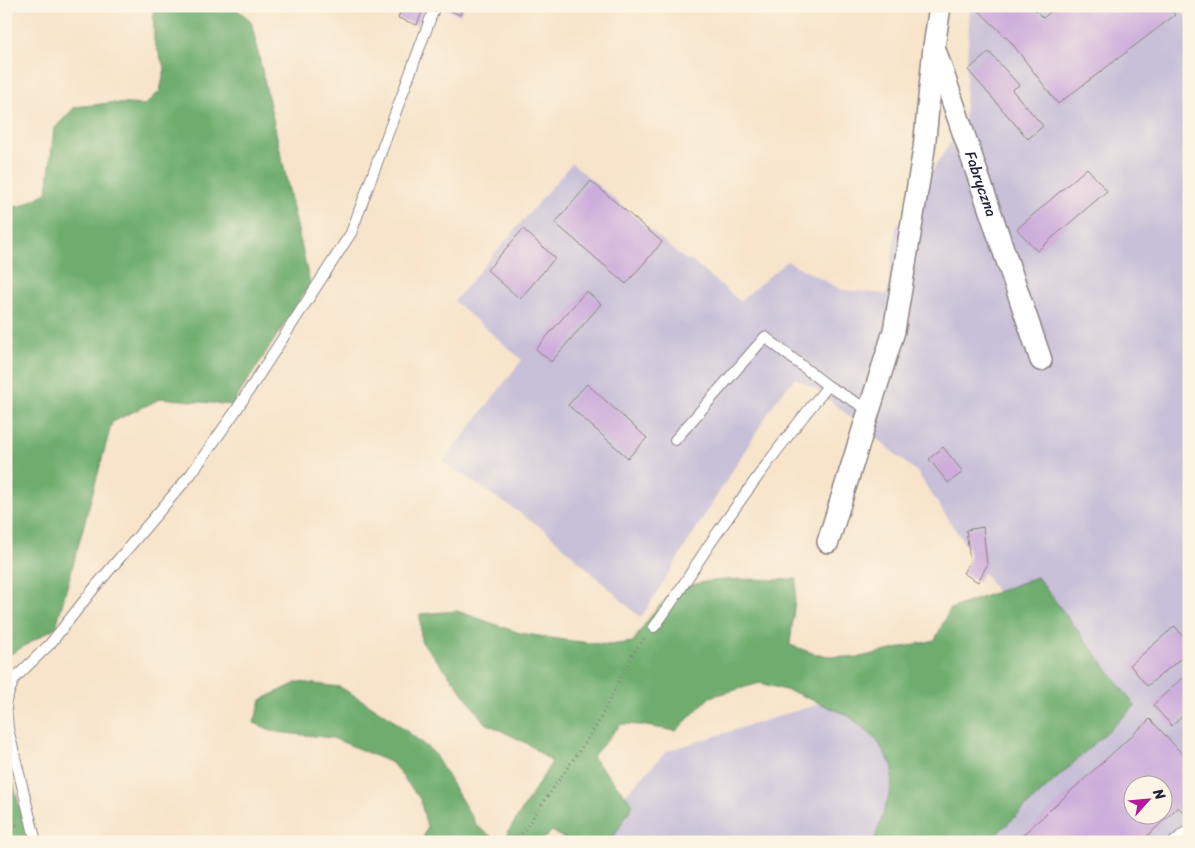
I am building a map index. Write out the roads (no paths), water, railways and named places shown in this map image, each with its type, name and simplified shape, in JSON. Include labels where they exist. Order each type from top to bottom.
[{"type":"street","name":"Fabryczna","points":[[940,6],[934,47],[1041,360]]},
{"type":"street","points":[[828,542],[894,332],[924,149],[934,47]]},
{"type":"lane","points":[[6,700],[14,679],[50,644],[94,587],[190,474],[234,412],[351,233],[436,6]]},
{"type":"lane","points":[[675,440],[765,336],[828,386],[868,410]]},
{"type":"lane","points":[[654,627],[670,607],[717,533],[780,444],[828,386]]},
{"type":"lane","points":[[6,707],[8,729],[36,842]]},
{"type":"lane","points":[[1174,842],[1184,833],[1189,839]]}]
